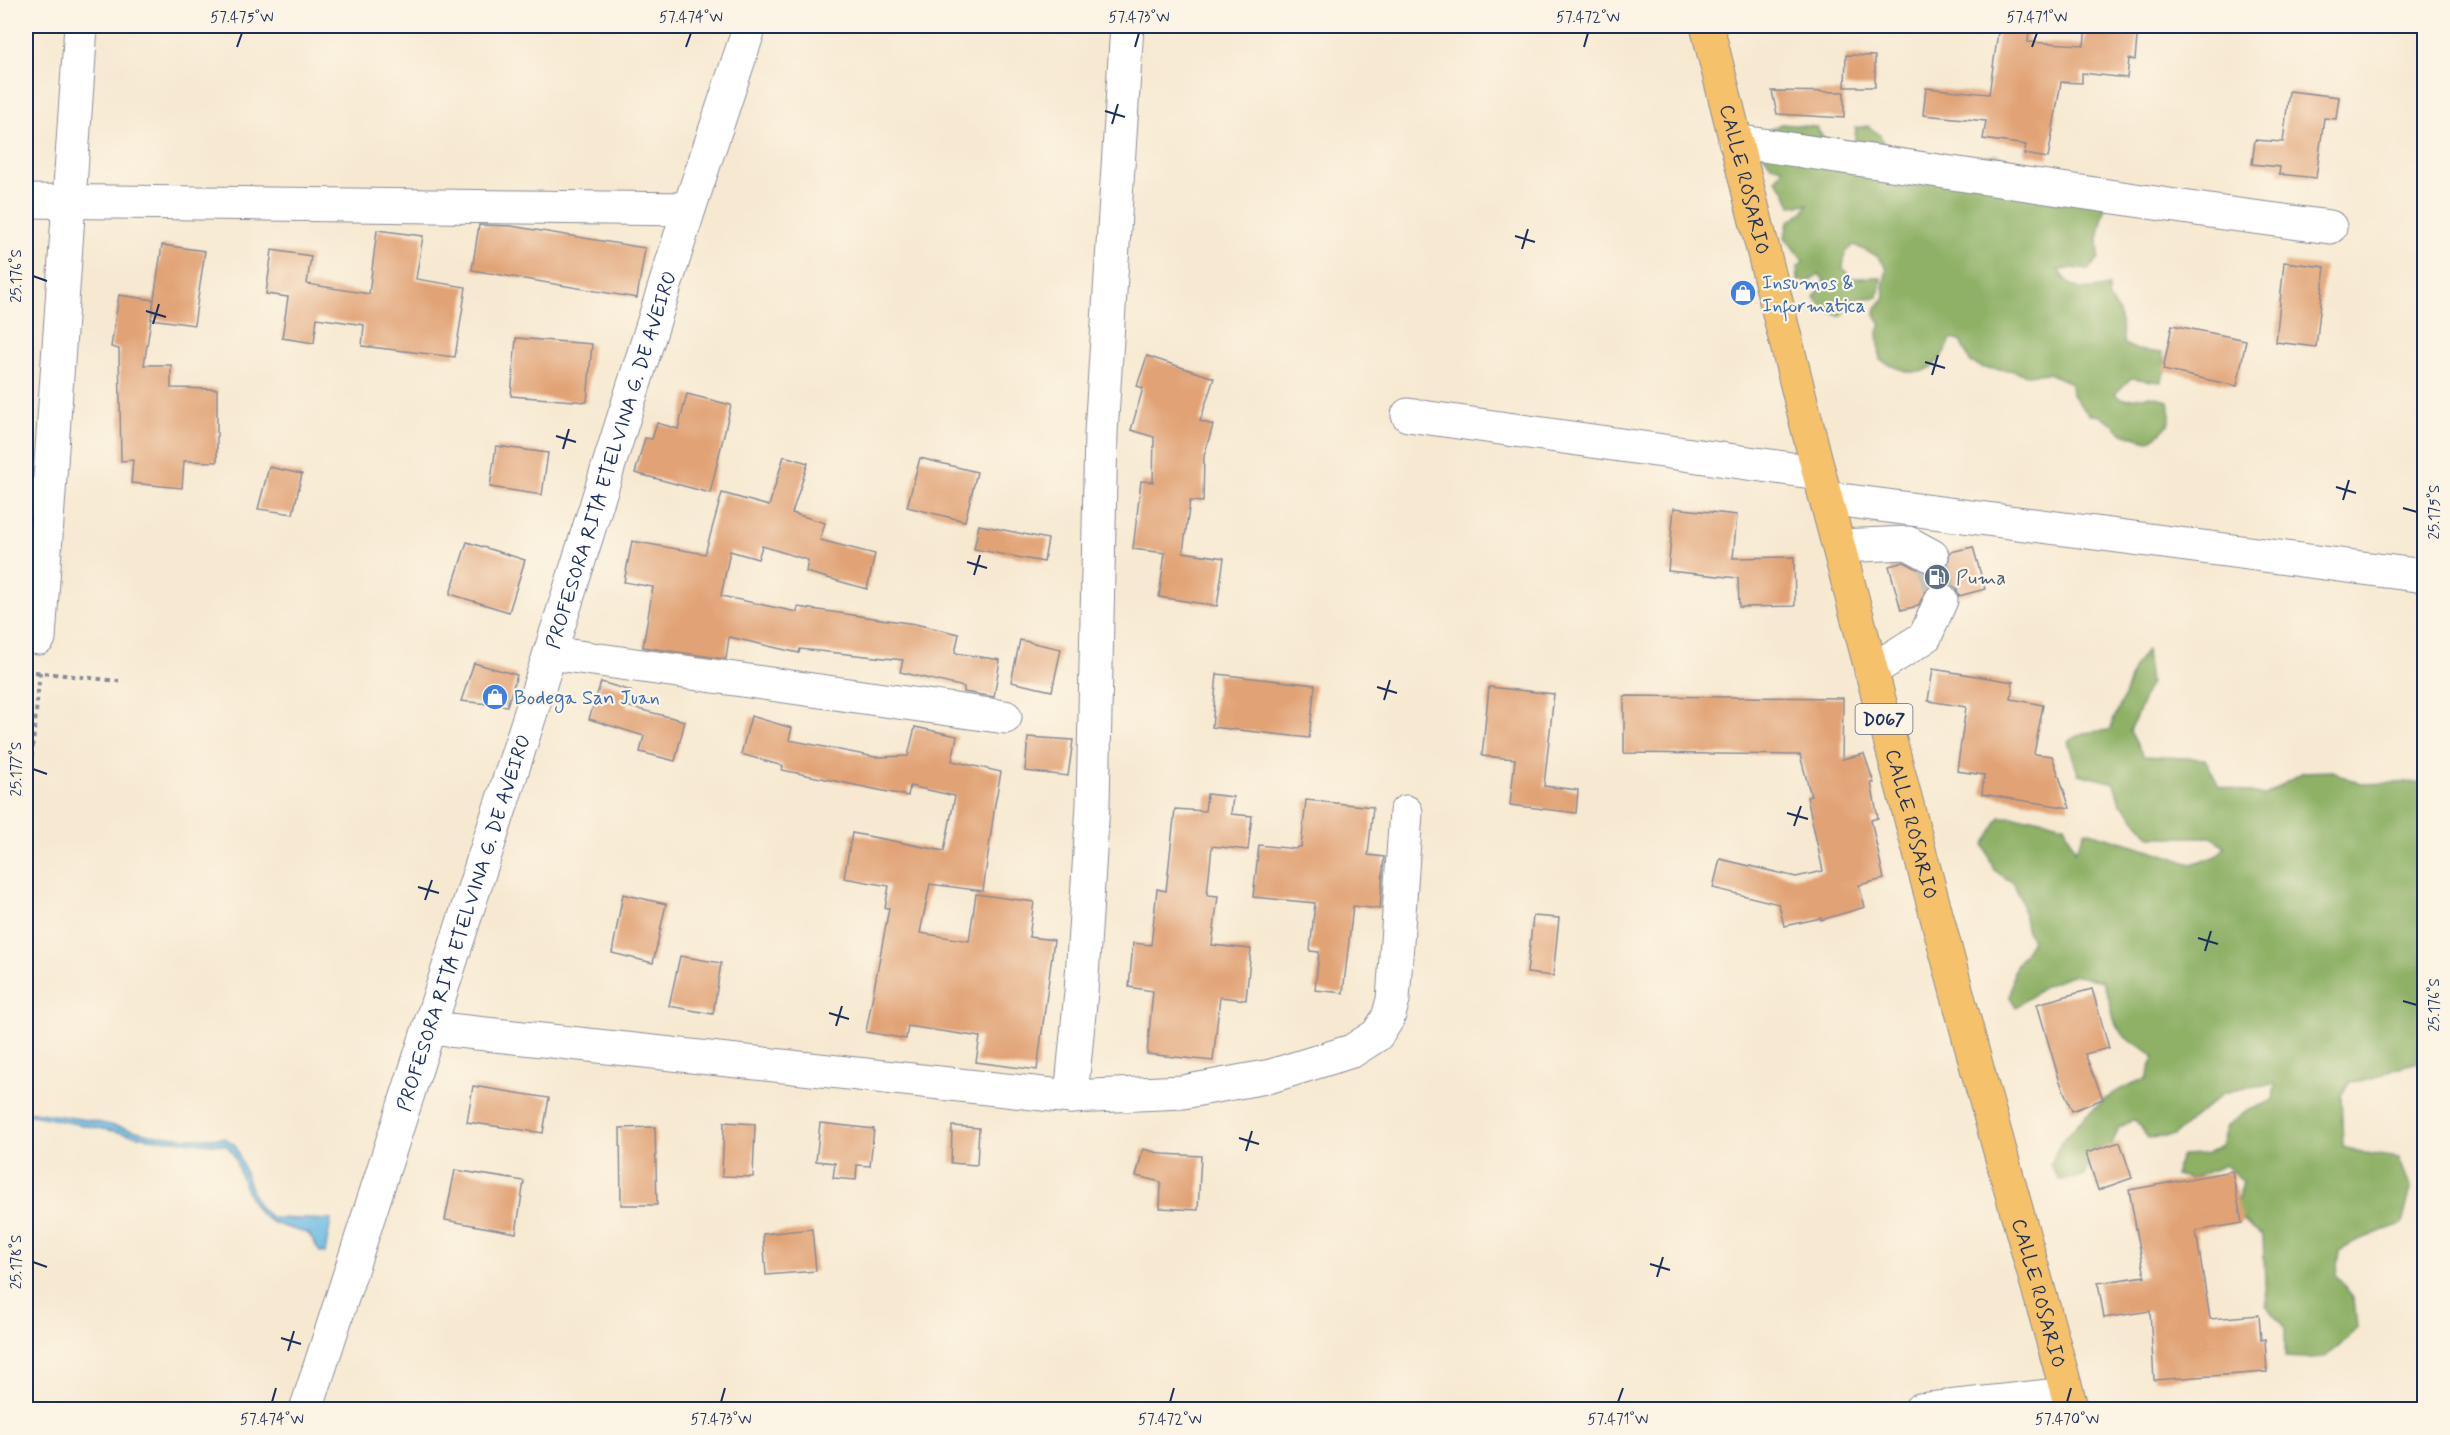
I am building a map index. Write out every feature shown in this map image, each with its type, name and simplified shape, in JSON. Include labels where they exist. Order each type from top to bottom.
[{"type":"main road","name":"CALLE ROSARIO","points":[[1707,26],[1822,486],[1978,1072],[2070,1402]]},
{"type":"street","points":[[39,638],[81,26]]},
{"type":"street","name":"PROFESORA RITA ETELVINA G. DE AVEIRO","points":[[306,1410],[550,653],[689,209],[750,26]]},
{"type":"street","points":[[1071,1097],[1081,992],[1093,805],[1101,433],[1127,26]]},
{"type":"street","points":[[1735,141],[2211,212],[2330,227]]},
{"type":"street","points":[[26,201],[689,209]]},
{"type":"street","points":[[1408,415],[1822,486],[2424,576]]},
{"type":"street","points":[[1839,546],[1908,543],[1932,556]]},
{"type":"street","points":[[1871,671],[1924,637],[1941,600]]},
{"type":"street","points":[[550,653],[1005,717]]},
{"type":"street","points":[[430,1028],[1071,1097],[1183,1092],[1271,1076],[1352,1051],[1377,1035],[1388,1018],[1393,1000],[1406,812]]},
{"type":"street","points":[[1920,1410],[2070,1402]]},
{"type":"path","points":[[26,671],[119,681]]},
{"type":"path","points":[[30,775],[40,672]]},
{"type":"green space","points":[[1781,124],[1816,127],[1824,139],[1854,146],[1856,128],[1868,126],[1880,135],[1884,147],[1954,160],[1996,155],[2036,167],[2095,175],[2107,198],[2098,239],[2099,258],[2088,270],[2073,268],[2058,270],[2063,278],[2080,289],[2109,286],[2108,297],[2119,313],[2124,344],[2137,350],[2162,353],[2166,371],[2161,382],[2131,378],[2115,394],[2123,399],[2152,396],[2169,401],[2170,415],[2165,429],[2149,441],[2128,435],[2104,418],[2089,415],[2072,395],[2071,383],[2048,373],[2027,375],[2010,370],[1984,368],[1970,362],[1960,341],[1951,339],[1938,361],[1923,371],[1907,371],[1880,360],[1878,332],[1881,324],[1875,314],[1876,308],[1885,297],[1883,287],[1887,268],[1877,256],[1854,245],[1845,253],[1843,268],[1850,277],[1881,278],[1878,297],[1855,299],[1842,316],[1826,310],[1814,297],[1821,289],[1824,280],[1819,274],[1810,281],[1798,281],[1797,267],[1804,262],[1785,237],[1788,222],[1803,212],[1808,204],[1791,206],[1785,191],[1776,180],[1783,168],[1771,165],[1758,147],[1762,133]]},
{"type":"green space","points":[[2146,650],[2150,683],[2130,731],[2143,756],[2205,759],[2219,786],[2264,796],[2303,772],[2333,771],[2360,784],[2424,782],[2424,1061],[2395,1068],[2374,1079],[2350,1082],[2341,1095],[2343,1147],[2399,1158],[2411,1189],[2402,1224],[2363,1238],[2339,1251],[2336,1275],[2354,1299],[2357,1328],[2333,1352],[2319,1357],[2285,1357],[2285,1328],[2266,1305],[2263,1236],[2239,1217],[2237,1204],[2243,1181],[2225,1165],[2191,1179],[2175,1175],[2181,1155],[2206,1154],[2221,1145],[2227,1126],[2243,1113],[2273,1100],[2275,1084],[2223,1093],[2173,1136],[2148,1138],[2134,1119],[2119,1128],[2110,1148],[2093,1149],[2085,1176],[2060,1181],[2050,1164],[2065,1139],[2090,1112],[2119,1090],[2146,1080],[2154,1058],[2121,1032],[2102,981],[2073,975],[2045,986],[2016,1007],[2010,997],[2014,970],[2032,940],[2026,929],[2021,899],[2013,883],[1994,870],[1984,845],[2000,817],[2036,818],[2064,825],[2075,851],[2086,831],[2191,864],[2214,857],[2225,848],[2213,837],[2151,837],[2120,802],[2114,783],[2078,774],[2068,741],[2083,733],[2109,730],[2133,669]]},
{"type":"water","points":[[26,1111],[88,1120],[150,1134],[185,1138],[224,1138],[235,1145],[253,1195],[260,1208],[272,1218],[331,1220],[325,1253],[320,1252],[309,1234],[272,1222],[258,1211],[246,1190],[233,1155],[226,1145],[149,1138],[26,1114]]},
{"type":"building","points":[[1999,26],[2023,26],[2022,30],[2029,31],[2028,42],[2084,45],[2086,26],[2138,27],[2135,60],[2129,59],[2127,78],[2082,73],[2082,83],[2061,82],[2048,158],[2024,154],[2026,145],[1983,139],[1986,121],[1923,115],[1926,88],[1989,94]]},
{"type":"building","points":[[1846,55],[1875,56],[1875,87],[1845,87]]},
{"type":"building","points":[[1772,91],[1844,92],[1844,118],[1777,114]]},
{"type":"building","points":[[2289,91],[2339,97],[2336,119],[2324,118],[2316,178],[2279,174],[2280,167],[2252,164],[2255,140],[2283,142]]},
{"type":"building","points":[[479,225],[511,226],[645,248],[637,298],[472,270]]},
{"type":"building","points":[[377,230],[423,236],[416,279],[466,287],[455,357],[362,346],[364,325],[317,318],[314,343],[282,338],[288,297],[266,294],[272,250],[311,256],[307,284],[369,294]]},
{"type":"building","points":[[162,245],[205,251],[194,325],[151,319]]},
{"type":"building","points":[[2284,262],[2325,267],[2316,347],[2276,342]]},
{"type":"building","points":[[119,295],[154,300],[144,365],[171,365],[171,388],[217,389],[217,462],[184,461],[182,488],[131,483],[133,460],[121,461],[119,349],[111,347]]},
{"type":"building","points":[[2172,325],[2246,340],[2237,386],[2163,370]]},
{"type":"building","points":[[516,338],[592,344],[587,402],[511,396]]},
{"type":"building","points":[[1147,356],[1214,378],[1200,421],[1213,425],[1204,456],[1203,502],[1190,501],[1183,552],[1224,558],[1217,606],[1159,597],[1165,553],[1133,549],[1141,481],[1153,482],[1154,437],[1131,430],[1143,388],[1137,386]]},
{"type":"building","points":[[687,394],[731,405],[710,493],[635,473],[645,438],[652,439],[657,423],[678,429]]},
{"type":"building","points":[[496,446],[548,453],[542,495],[490,487]]},
{"type":"building","points":[[784,456],[808,463],[792,513],[825,523],[820,540],[875,554],[867,589],[806,572],[808,560],[762,546],[758,559],[730,551],[721,596],[797,612],[798,607],[915,624],[959,634],[955,653],[1000,660],[994,697],[964,692],[964,687],[900,672],[903,660],[800,649],[799,653],[729,637],[726,659],[643,647],[653,587],[624,582],[632,541],[705,554],[722,493],[769,506]]},
{"type":"building","points":[[920,458],[977,472],[965,521],[907,507]]},
{"type":"building","points":[[269,467],[302,474],[293,514],[258,509]]},
{"type":"building","points":[[1674,508],[1737,515],[1733,558],[1794,557],[1795,606],[1739,607],[1738,578],[1668,571]]},
{"type":"building","points":[[979,525],[1048,539],[1044,562],[974,549]]},
{"type":"building","points":[[467,542],[525,560],[509,612],[450,594]]},
{"type":"building","name":"Puma","points":[[1973,547],[1985,589],[1959,596],[1956,588],[1949,583],[1938,582],[1929,585],[1918,606],[1901,610],[1889,566],[1904,562],[1933,575],[1942,572],[1948,565],[1950,552]]},
{"type":"building","points":[[1020,640],[1061,649],[1052,691],[1011,682]]},
{"type":"building","points":[[474,663],[517,675],[507,706],[461,701]]},
{"type":"building","points":[[1933,669],[2013,682],[2011,699],[2043,705],[2034,754],[2052,756],[2070,808],[1982,794],[1984,775],[1957,771],[1966,707],[1928,701]]},
{"type":"building","points":[[1217,674],[1315,685],[1309,738],[1212,727]]},
{"type":"building","points":[[601,682],[631,691],[626,706],[685,721],[675,761],[640,752],[644,736],[589,719]]},
{"type":"building","points":[[1489,687],[1554,694],[1544,786],[1578,790],[1576,813],[1510,805],[1515,759],[1482,756]]},
{"type":"building","points":[[1624,696],[1843,698],[1842,759],[1864,754],[1874,783],[1871,783],[1878,818],[1871,820],[1884,879],[1859,885],[1865,907],[1821,920],[1821,918],[1784,926],[1779,904],[1713,888],[1720,859],[1796,877],[1823,871],[1807,797],[1811,796],[1800,755],[1624,753]]},
{"type":"building","points":[[751,716],[792,728],[789,740],[875,757],[908,756],[915,727],[957,736],[952,761],[1001,772],[983,891],[930,884],[920,933],[969,941],[976,894],[1034,902],[1029,937],[1054,940],[1037,1070],[976,1062],[980,1037],[908,1026],[906,1039],[866,1032],[889,908],[885,908],[889,886],[844,878],[852,833],[944,851],[955,796],[910,786],[908,796],[782,770],[783,766],[741,754]]},
{"type":"building","points":[[1028,737],[1073,740],[1068,776],[1025,771]]},
{"type":"building","points":[[1207,794],[1233,797],[1231,814],[1252,816],[1248,850],[1212,846],[1207,895],[1218,896],[1212,945],[1251,949],[1246,1000],[1220,997],[1213,1061],[1147,1054],[1153,991],[1129,987],[1133,943],[1151,945],[1157,889],[1166,891],[1175,809],[1205,811]]},
{"type":"building","points":[[1306,800],[1373,807],[1368,855],[1384,857],[1380,909],[1353,906],[1343,993],[1315,990],[1319,952],[1310,951],[1315,903],[1253,897],[1259,845],[1296,849],[1301,847]]},
{"type":"building","points":[[623,894],[666,904],[653,963],[612,953]]},
{"type":"building","points":[[1533,916],[1559,918],[1553,976],[1527,973]]},
{"type":"building","points":[[680,956],[721,963],[713,1014],[669,1006]]},
{"type":"building","points":[[2092,989],[2109,1048],[2085,1054],[2103,1099],[2072,1111],[2059,1079],[2037,1004]]},
{"type":"building","points":[[473,1086],[549,1098],[543,1133],[467,1122]]},
{"type":"building","points":[[724,1122],[755,1124],[753,1177],[722,1176]]},
{"type":"building","points":[[820,1123],[874,1129],[870,1166],[857,1165],[856,1180],[833,1178],[835,1163],[816,1161]]},
{"type":"building","points":[[952,1126],[979,1128],[977,1165],[951,1163]]},
{"type":"building","points":[[655,1127],[657,1205],[621,1205],[620,1128]]},
{"type":"building","points":[[2120,1142],[2132,1178],[2098,1190],[2086,1153]]},
{"type":"building","points":[[1143,1149],[1163,1154],[1201,1156],[1198,1210],[1160,1208],[1161,1182],[1136,1176]]},
{"type":"building","points":[[455,1170],[524,1181],[516,1233],[445,1220]]},
{"type":"building","points":[[2232,1171],[2242,1223],[2196,1231],[2210,1319],[2259,1315],[2261,1340],[2265,1339],[2267,1372],[2154,1380],[2150,1311],[2104,1318],[2098,1283],[2145,1276],[2129,1190]]},
{"type":"building","points":[[812,1229],[816,1271],[766,1275],[763,1234]]},
{"type":"tunnel","points":[[1932,556],[1941,600]]},
{"type":"place","name":"Insumos & Informatica","points":[[1743,293]]},
{"type":"place","name":"Puma","points":[[1937,577]]},
{"type":"place","name":"Bodega San Juan","points":[[495,697]]}]
